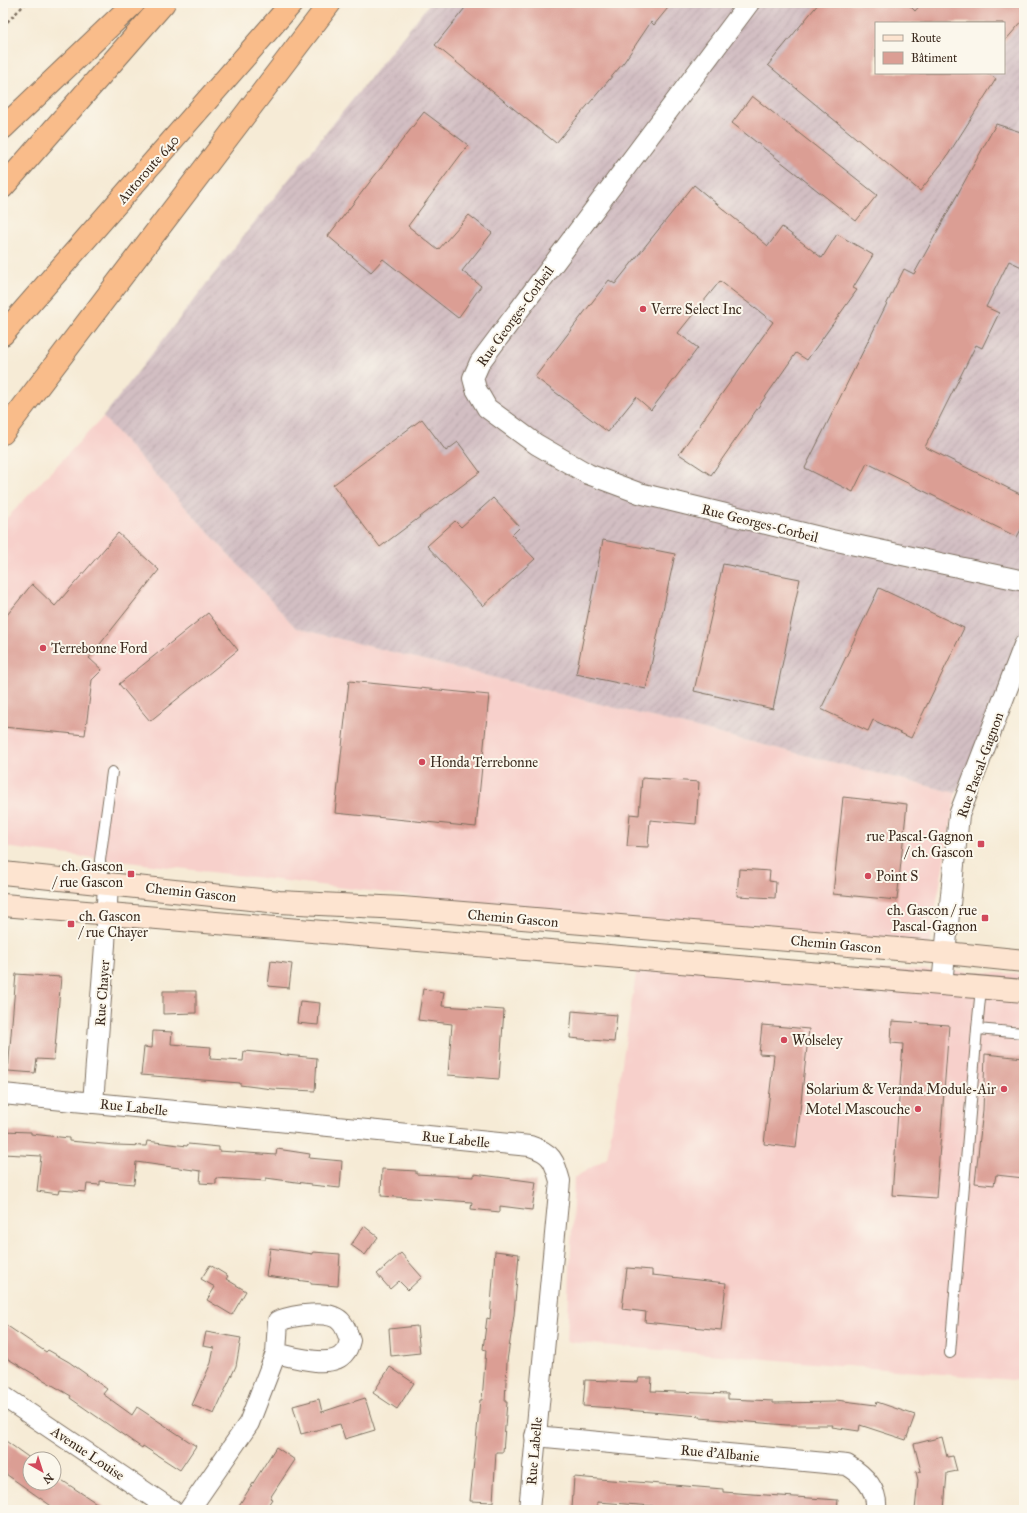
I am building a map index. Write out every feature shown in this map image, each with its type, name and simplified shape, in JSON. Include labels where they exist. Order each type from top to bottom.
[{"type":"highway","points":[[3,128],[134,3]]},
{"type":"highway","points":[[3,187],[164,3]]},
{"type":"highway","name":"Autoroute 640","points":[[3,334],[292,3]]},
{"type":"highway","points":[[3,433],[330,3]]},
{"type":"main road","name":"Chemin Gascon","points":[[3,873],[279,902],[402,908],[946,952],[1024,961]]},
{"type":"main road","name":"Chemin Gascon","points":[[3,905],[1024,991]]},
{"type":"street","name":"Rue Georges-Corbeil","points":[[749,3],[480,362],[473,378],[476,389],[487,408],[536,444],[588,474],[639,493],[832,540],[1024,581]]},
{"type":"street","name":"Rue Pascal-Gagnon","points":[[942,984],[959,814],[1024,645]]},
{"type":"street","name":"Rue Chayer","points":[[93,1103],[108,884]]},
{"type":"street","name":"Rue Labelle","points":[[3,1094],[530,1146],[544,1150],[555,1161],[560,1181],[529,1510]]},
{"type":"street","points":[[189,1510],[249,1423],[276,1353]]},
{"type":"street","name":"Avenue Louise","points":[[3,1396],[172,1510]]},
{"type":"street","name":"Rue d'Albanie","points":[[535,1436],[848,1464],[860,1472],[871,1485],[877,1504],[876,1510]]},
{"type":"lane","points":[[108,884],[101,871],[100,860],[112,772]]},
{"type":"lane","points":[[950,1353],[981,988]]},
{"type":"lane","points":[[977,1029],[1024,1033]]},
{"type":"path","points":[[3,26],[26,3]]},
{"type":"shaded area","points":[[430,3],[1024,3],[1024,637],[956,793],[296,628],[103,417],[245,234]]},
{"type":"shaded area","points":[[103,417],[296,628],[956,793],[927,958],[3,847],[3,522]]},
{"type":"shaded area","points":[[638,962],[1024,974],[1024,1381],[567,1342],[574,1178],[607,1158]]},
{"type":"building","points":[[469,3],[672,3],[654,25],[651,22],[624,62],[556,143],[435,45]]},
{"type":"building","points":[[819,3],[907,3],[915,11],[922,3],[1024,3],[1024,19],[1005,41],[1005,22],[875,22],[875,74],[989,74],[996,79],[946,158],[920,191],[768,65]]},
{"type":"building","points":[[752,96],[877,195],[856,221],[732,123]]},
{"type":"building","points":[[424,112],[468,145],[408,226],[438,250],[469,215],[492,233],[462,271],[481,286],[458,318],[383,259],[371,272],[328,236]]},
{"type":"building","points":[[996,124],[1024,133],[1024,268],[1009,261],[986,307],[999,313],[982,348],[976,345],[925,447],[1024,496],[1024,524],[1017,537],[867,463],[853,492],[805,468],[904,269],[914,274]]},
{"type":"building","points":[[694,185],[768,246],[782,227],[822,258],[837,234],[873,255],[853,288],[857,290],[807,360],[796,353],[711,475],[679,454],[773,322],[720,281],[678,333],[698,348],[651,410],[636,397],[608,432],[535,377],[609,280],[615,284]]},
{"type":"building","points":[[422,419],[446,451],[458,442],[480,472],[380,547],[333,485]]},
{"type":"building","points":[[493,498],[520,527],[512,535],[535,559],[483,606],[427,546],[455,521],[461,527]]},
{"type":"building","points":[[118,533],[159,570],[89,658],[102,670],[92,680],[85,735],[3,727],[3,620],[32,584],[55,606]]},
{"type":"building","points":[[603,540],[675,554],[646,689],[576,674]]},
{"type":"building","points":[[723,564],[800,579],[773,709],[694,691]]},
{"type":"building","points":[[879,588],[964,628],[911,738],[873,720],[868,731],[821,709]]},
{"type":"building","points":[[208,613],[238,650],[150,721],[119,684]]},
{"type":"building","points":[[349,681],[489,695],[476,827],[335,813]]},
{"type":"building","points":[[642,778],[699,782],[696,824],[650,820],[648,847],[627,846],[630,814],[639,815]]},
{"type":"building","points":[[843,797],[907,804],[897,900],[833,894]]},
{"type":"building","points":[[739,869],[770,871],[769,881],[776,882],[775,898],[737,896]]},
{"type":"building","points":[[271,961],[292,964],[289,988],[268,986]]},
{"type":"building","points":[[16,974],[61,977],[54,1060],[37,1059],[35,1073],[8,1071]]},
{"type":"building","points":[[423,989],[444,992],[442,1006],[504,1010],[499,1079],[448,1075],[452,1024],[418,1020]]},
{"type":"building","points":[[163,991],[196,991],[196,1013],[163,1014]]},
{"type":"building","points":[[300,1001],[320,1003],[318,1025],[297,1023]]},
{"type":"building","points":[[572,1011],[617,1015],[614,1042],[570,1038]]},
{"type":"building","points":[[892,1021],[949,1025],[936,1198],[892,1195],[903,1044],[891,1043]]},
{"type":"building","points":[[762,1025],[809,1029],[796,1148],[764,1144],[774,1055],[759,1054]]},
{"type":"building","points":[[153,1031],[172,1032],[171,1044],[211,1047],[210,1059],[243,1061],[244,1051],[317,1058],[315,1091],[272,1089],[240,1085],[240,1083],[141,1075],[144,1047],[152,1048]]},
{"type":"building","points":[[985,1054],[1024,1058],[1024,1178],[996,1175],[994,1185],[975,1183],[983,1110]]},
{"type":"building","points":[[4,1131],[31,1132],[31,1134],[69,1138],[69,1141],[115,1145],[146,1146],[147,1141],[187,1146],[188,1144],[219,1147],[219,1151],[276,1155],[277,1149],[310,1154],[309,1158],[342,1161],[340,1188],[266,1178],[266,1181],[216,1178],[216,1184],[200,1183],[201,1171],[136,1162],[134,1184],[100,1181],[100,1185],[87,1184],[86,1192],[59,1190],[58,1194],[37,1191],[41,1156],[3,1154]]},
{"type":"building","points":[[382,1169],[416,1171],[416,1174],[474,1177],[474,1174],[536,1182],[532,1210],[500,1206],[500,1212],[471,1209],[472,1202],[381,1196]]},
{"type":"building","points":[[364,1226],[378,1237],[365,1255],[351,1245]]},
{"type":"building","points":[[270,1248],[313,1254],[313,1252],[340,1254],[338,1286],[311,1284],[311,1282],[266,1276]]},
{"type":"building","points":[[495,1251],[519,1254],[514,1315],[507,1361],[505,1402],[507,1402],[503,1452],[496,1452],[493,1502],[470,1501],[480,1400],[482,1400],[486,1350],[483,1349],[487,1318],[490,1319]]},
{"type":"building","points":[[401,1253],[422,1277],[408,1290],[399,1281],[390,1289],[377,1274]]},
{"type":"building","points":[[210,1265],[228,1276],[226,1279],[246,1291],[232,1315],[207,1300],[215,1287],[201,1279]]},
{"type":"building","points":[[627,1268],[652,1270],[652,1275],[726,1283],[721,1330],[645,1322],[646,1312],[622,1309]]},
{"type":"building","points":[[3,1323],[46,1352],[48,1350],[69,1362],[107,1389],[103,1394],[132,1415],[137,1407],[196,1446],[180,1470],[143,1446],[142,1448],[70,1398],[71,1396],[3,1356]]},
{"type":"building","points":[[417,1326],[420,1353],[391,1356],[389,1329]]},
{"type":"building","points":[[206,1332],[241,1338],[236,1366],[214,1414],[192,1405],[211,1363],[214,1348],[203,1346]]},
{"type":"building","points":[[390,1367],[414,1383],[397,1409],[373,1393]]},
{"type":"building","points":[[639,1378],[652,1378],[651,1391],[728,1394],[728,1399],[773,1401],[773,1403],[836,1402],[836,1400],[876,1405],[877,1402],[915,1415],[906,1440],[860,1425],[859,1431],[832,1427],[833,1425],[787,1425],[583,1406],[585,1380],[638,1382]]},
{"type":"building","points":[[365,1398],[375,1430],[345,1439],[340,1424],[301,1434],[293,1406],[319,1399],[322,1412]]},
{"type":"building","points":[[942,1437],[947,1457],[953,1456],[957,1471],[947,1473],[944,1510],[915,1510],[918,1480],[916,1472],[921,1471],[914,1444]]},
{"type":"building","points":[[3,1439],[22,1453],[22,1485],[3,1472]]},
{"type":"building","points":[[276,1447],[295,1460],[270,1498],[272,1499],[265,1510],[236,1510]]},
{"type":"building","points":[[574,1477],[723,1489],[723,1492],[838,1500],[837,1510],[653,1510],[653,1506],[597,1502],[597,1510],[572,1508]]},
{"type":"building","points":[[62,1480],[107,1510],[57,1510],[30,1491],[62,1491]]},
{"type":"place","name":"Verre Select Inc","points":[[643,309]]},
{"type":"place","name":"Terrebonne Ford","points":[[43,648]]},
{"type":"place","name":"Honda Terrebonne","points":[[422,762]]},
{"type":"place","name":"rue Pascal-Gagnon / ch. Gascon","points":[[981,844]]},
{"type":"place","name":"ch. Gascon / rue Gascon","points":[[131,874]]},
{"type":"place","name":"Point S","points":[[868,876]]},
{"type":"place","name":"ch. Gascon / rue Pascal-Gagnon","points":[[985,918]]},
{"type":"place","name":"ch. Gascon / rue Chayer","points":[[71,924]]},
{"type":"place","name":"Wolseley","points":[[784,1040]]},
{"type":"place","name":"Solarium & Veranda Module-Air","points":[[1004,1089]]},
{"type":"place","name":"Motel Mascouche","points":[[918,1109]]}]
